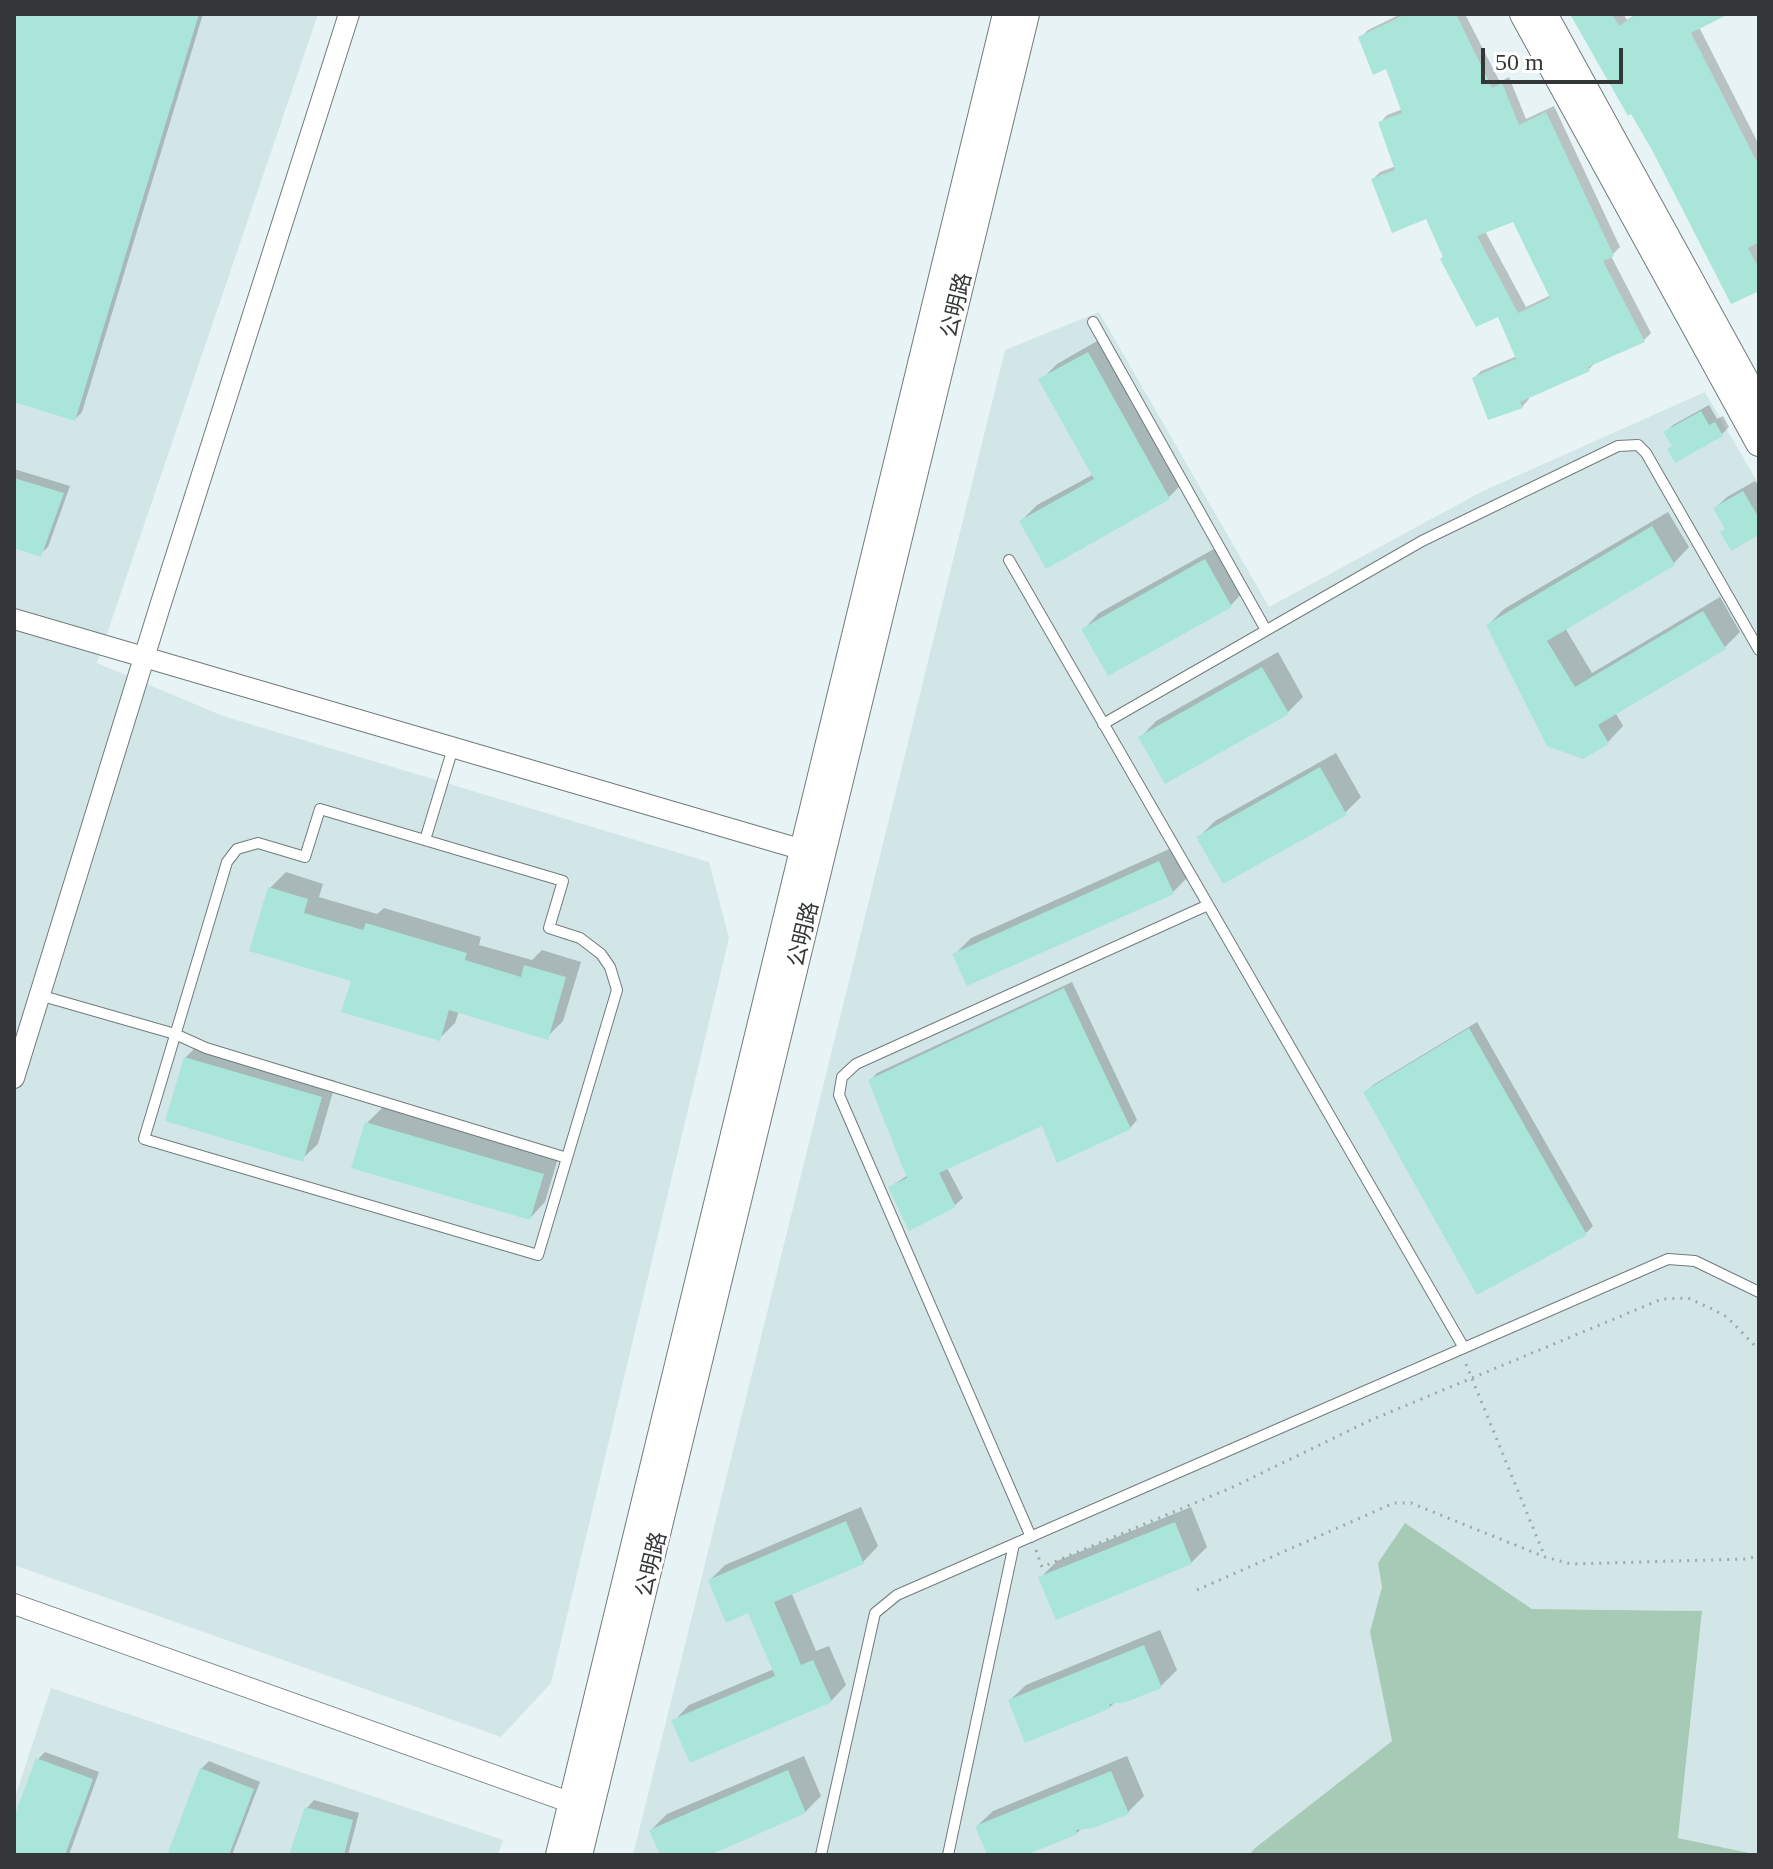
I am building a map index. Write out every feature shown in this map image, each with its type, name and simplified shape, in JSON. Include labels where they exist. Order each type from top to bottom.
[{"type":"street","points":[[14,1078],[349,14]]},
{"type":"street","name":"公明路","points":[[559,1855],[581,1806],[812,852],[1006,14]]},
{"type":"street","name":"公明路","points":[[812,852],[1026,14]]},
{"type":"street","points":[[1523,14],[1759,443]]},
{"type":"street","points":[[1544,14],[1759,405]]},
{"type":"street","points":[[14,619],[812,852]]},
{"type":"street","points":[[14,1604],[581,1806]]},
{"type":"street","name":"公明路","points":[[579,1855],[581,1806]]},
{"type":"lane","points":[[1093,322],[1266,630]]},
{"type":"lane","points":[[1103,724],[1422,541],[1618,446],[1638,445],[1646,453],[1759,650]]},
{"type":"lane","points":[[1009,560],[1461,1349]]},
{"type":"lane","points":[[425,840],[453,748]]},
{"type":"lane","points":[[320,809],[425,840],[563,881],[549,928],[580,938],[601,954],[615,976],[617,990],[538,1255],[144,1139],[227,862],[237,849],[258,843],[305,857],[320,809]]},
{"type":"lane","points":[[1031,1537],[839,1095],[840,1084],[842,1077],[856,1064],[1208,905]]},
{"type":"lane","points":[[39,995],[175,1034],[206,1048],[567,1158]]},
{"type":"lane","points":[[821,1855],[875,1613],[897,1595],[1668,1259],[1695,1261],[1759,1292]]},
{"type":"lane","points":[[948,1855],[1014,1544]]},
{"type":"path","points":[[1031,1537],[1042,1567],[1233,1487],[1371,1420],[1662,1299],[1688,1298],[1712,1309],[1727,1317],[1759,1350]]},
{"type":"path","points":[[1461,1349],[1545,1557]]},
{"type":"path","points":[[1197,1590],[1394,1503],[1411,1503],[1545,1557],[1571,1564],[1745,1559],[1759,1556]]},
{"type":"shaded area","points":[[14,14],[318,14],[97,663],[223,716],[709,862],[729,938],[551,1683],[501,1737],[14,1565]]},
{"type":"shaded area","points":[[1099,312],[1269,607],[1481,492],[1705,392],[1759,485],[1759,1855],[1678,1838],[1702,1611],[1532,1609],[1405,1524],[1385,1603],[1370,1632],[1392,1741],[1249,1855],[633,1855],[1005,350]]},
{"type":"shaded area","points":[[51,1688],[503,1840],[498,1855],[14,1855],[14,1800]]},
{"type":"green space","points":[[1405,1523],[1532,1609],[1702,1611],[1678,1838],[1759,1855],[1249,1855],[1392,1741],[1370,1632],[1382,1587],[1378,1563]]},
{"type":"building","points":[[14,14],[199,14],[75,421],[14,402]]},
{"type":"building","points":[[1406,14],[1456,14],[1492,88],[1502,83],[1519,125],[1546,112],[1614,256],[1603,261],[1645,342],[1520,402],[1523,408],[1488,420],[1472,378],[1516,359],[1498,317],[1476,327],[1440,259],[1443,257],[1426,219],[1392,233],[1371,179],[1395,170],[1378,122],[1402,113],[1386,69],[1373,75],[1358,37]],"holes":[[[1513,222],[1550,298],[1518,313],[1477,236]]]},
{"type":"building","points":[[1570,14],[1612,14],[1619,26],[1637,14],[1729,14],[1691,33],[1759,166],[1759,242],[1748,248],[1759,269],[1759,291],[1731,304],[1652,150],[1631,114],[1628,116]]},
{"type":"building","points":[[1088,352],[1170,499],[1046,569],[1019,521],[1094,479],[1038,379]]},
{"type":"building","points":[[1701,411],[1709,425],[1715,422],[1723,436],[1675,463],[1667,449],[1672,446],[1663,432]]},
{"type":"building","points":[[14,478],[64,493],[41,557],[14,548]]},
{"type":"building","points":[[1743,491],[1759,518],[1759,535],[1731,551],[1720,532],[1725,529],[1713,508]]},
{"type":"building","points":[[1652,526],[1675,565],[1547,641],[1575,687],[1703,611],[1726,649],[1598,725],[1609,744],[1583,759],[1547,746],[1486,625]]},
{"type":"building","points":[[1205,559],[1232,607],[1108,676],[1081,629]]},
{"type":"building","points":[[1262,667],[1289,714],[1165,784],[1138,737]]},
{"type":"building","points":[[1320,767],[1347,815],[1223,884],[1196,837]]},
{"type":"building","points":[[1159,861],[1174,894],[967,986],[952,954]]},
{"type":"building","points":[[268,887],[308,899],[304,913],[363,930],[366,923],[467,953],[465,960],[521,977],[524,965],[566,977],[548,1040],[449,1010],[440,1041],[341,1012],[351,981],[249,951]]},
{"type":"building","points":[[1064,988],[1131,1129],[1057,1163],[1042,1126],[939,1173],[956,1207],[909,1231],[888,1187],[907,1178],[868,1080]]},
{"type":"building","points":[[1469,1028],[1587,1235],[1477,1295],[1363,1092]]},
{"type":"building","points":[[184,1057],[322,1097],[303,1162],[165,1121]]},
{"type":"building","points":[[365,1122],[544,1174],[530,1220],[351,1168]]},
{"type":"building","points":[[846,1521],[864,1564],[774,1602],[801,1665],[813,1660],[832,1702],[690,1763],[671,1720],[775,1676],[748,1613],[726,1623],[708,1580]]},
{"type":"building","points":[[1175,1522],[1192,1564],[1056,1620],[1038,1577]]},
{"type":"building","points":[[1144,1645],[1162,1688],[1126,1702],[1109,1704],[1111,1708],[1025,1743],[1008,1700]]},
{"type":"building","points":[[36,1758],[93,1779],[65,1855],[14,1855],[14,1817]]},
{"type":"building","points":[[200,1768],[254,1789],[229,1855],[167,1855]]},
{"type":"building","points":[[788,1770],[806,1813],[710,1855],[660,1855],[649,1830]]},
{"type":"building","points":[[1111,1771],[1129,1814],[1093,1828],[1076,1830],[1078,1834],[1026,1855],[987,1855],[975,1826]]},
{"type":"building","points":[[305,1807],[353,1820],[344,1855],[289,1855]]}]
